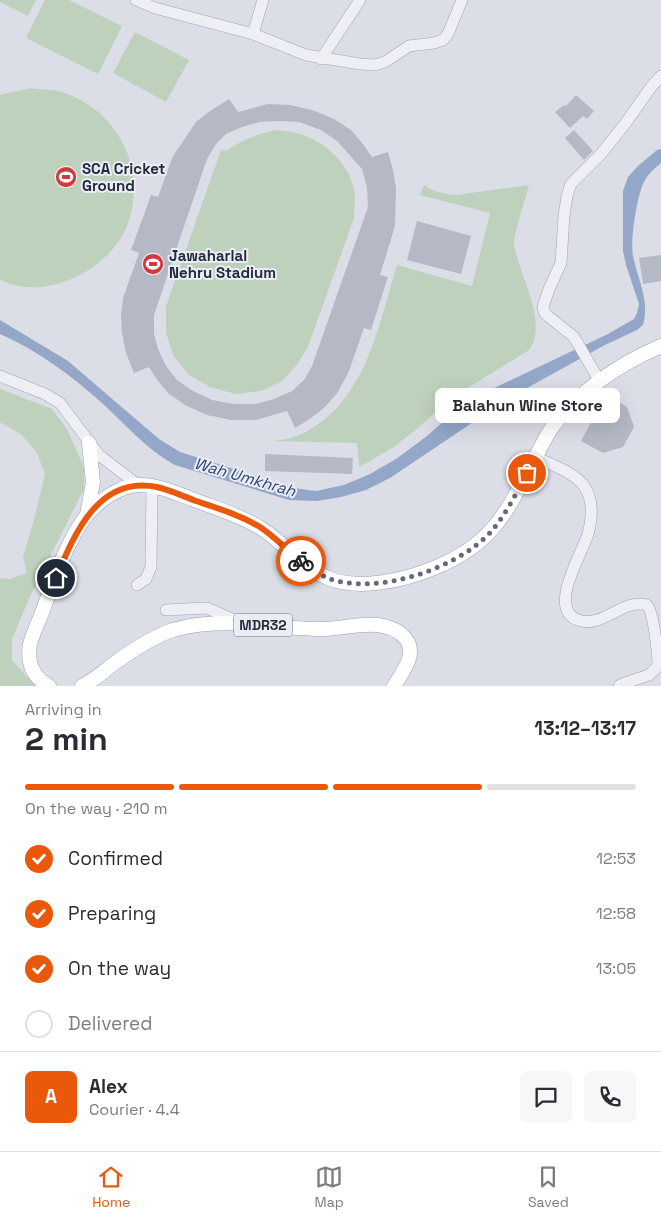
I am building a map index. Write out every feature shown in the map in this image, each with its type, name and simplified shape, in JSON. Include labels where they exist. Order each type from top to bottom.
[{"type":"main road","points":[[87,515],[113,494],[125,488],[145,486],[171,491],[244,519],[260,528],[300,561],[330,579],[344,582],[377,584],[411,576],[455,558],[478,543],[502,518],[552,428],[573,404],[599,380],[617,368],[661,346]]},
{"type":"main road","points":[[49,686],[38,678],[33,671],[30,663],[30,643],[68,548],[87,515],[93,482],[89,443]]},
{"type":"main road","name":"MDR32","points":[[82,686],[155,636],[191,625],[213,623],[319,630],[364,625],[379,625],[390,628],[404,637],[409,644],[410,652],[404,670],[394,686]]},
{"type":"street","points":[[136,0],[155,8],[253,34],[306,55],[322,59],[375,65],[385,62],[409,46],[434,44],[443,40],[448,34],[462,0]]},
{"type":"street","points":[[253,34],[263,0]]},
{"type":"street","points":[[322,59],[360,0]]},
{"type":"street","points":[[599,380],[578,344],[568,331],[545,313],[543,307],[561,263],[564,216],[571,184],[606,148],[661,76]]},
{"type":"street","points":[[0,376],[45,394],[60,404],[89,443],[109,464],[145,486],[152,567],[146,579],[137,585]]},
{"type":"street","points":[[536,457],[579,480],[588,494],[591,509],[590,526],[567,587],[566,602],[569,614],[576,620],[588,622],[635,604],[647,605],[651,612],[658,649],[658,666],[650,675],[619,686]]},
{"type":"street","points":[[166,610],[207,608],[242,624]]},
{"type":"green space","points":[[0,0],[36,0],[28,16],[0,2]]},
{"type":"green space","points":[[45,0],[69,0],[122,26],[98,74],[26,38]]},
{"type":"green space","points":[[135,32],[189,60],[166,102],[113,73]]},
{"type":"green space","name":"SCA Cricket Ground","points":[[31,88],[65,93],[84,102],[100,114],[114,129],[124,146],[131,165],[134,185],[133,205],[127,226],[109,253],[82,274],[67,281],[34,287],[16,286],[0,280],[0,95]]},
{"type":"green space","points":[[276,130],[303,135],[331,151],[345,168],[354,187],[354,218],[308,347],[296,366],[282,381],[261,391],[236,394],[210,387],[189,375],[174,357],[166,333],[166,306],[221,150],[226,151],[250,138]]},
{"type":"green space","points":[[424,185],[439,192],[456,195],[529,185],[514,245],[531,299],[536,326],[534,339],[529,350],[450,399],[394,447],[359,467],[357,443],[273,441],[296,436],[321,422],[339,405],[354,385],[366,362],[375,338],[397,265],[472,286],[490,213],[420,195]]},
{"type":"green space","points":[[0,389],[52,409],[67,429],[84,468],[84,489],[29,599],[12,639],[12,660],[26,676],[40,686],[0,686],[0,578],[10,579],[27,573],[23,557],[45,474],[37,453],[22,435],[0,422]]},
{"type":"water","name":"Wah Umkhrah","points":[[661,149],[661,163],[648,175],[642,186],[633,229],[633,256],[645,307],[643,325],[637,330],[603,346],[509,398],[390,478],[366,490],[341,497],[317,501],[289,500],[175,465],[145,444],[79,383],[41,356],[0,334],[0,320],[68,361],[159,439],[180,452],[294,488],[316,491],[344,485],[370,474],[396,459],[427,436],[455,411],[492,389],[608,334],[634,319],[639,304],[623,251],[623,191],[628,177],[638,166],[657,150]]},
{"type":"building","points":[[576,95],[594,111],[587,119],[583,116],[570,128],[555,112],[564,105],[566,106]]},
{"type":"building","name":"Jawaharlal Nehru Stadium","points":[[229,99],[238,112],[268,104],[290,105],[312,110],[334,119],[351,130],[372,157],[388,152],[393,170],[396,188],[395,226],[380,275],[388,277],[371,330],[364,328],[349,371],[338,392],[325,407],[295,428],[287,411],[256,420],[231,420],[207,415],[185,405],[168,393],[149,367],[134,373],[126,353],[121,316],[123,298],[139,253],[131,250],[151,195],[158,197],[173,156],[196,122]],"holes":[[[260,122],[299,122],[321,130],[337,141],[362,169],[367,187],[368,207],[312,366],[304,380],[292,391],[256,404],[234,404],[212,400],[193,391],[177,380],[166,366],[158,349],[154,334],[154,315],[207,159],[216,144],[226,134]]]},
{"type":"building","points":[[574,130],[593,151],[584,160],[565,138]]},
{"type":"building","points":[[417,221],[471,236],[461,274],[407,260]]},
{"type":"building","points":[[661,255],[661,281],[643,284],[639,258]]},
{"type":"building","points":[[606,394],[627,407],[634,427],[623,447],[603,453],[581,441]]},
{"type":"building","points":[[265,454],[353,458],[352,474],[265,471]]},
{"type":"way so far","points":[[301,561],[330,579],[344,582],[377,584],[398,580],[436,567],[455,558],[487,536],[509,506],[527,473]]},
{"type":"place","name":"SCA Cricket Ground","points":[[66,177]]},
{"type":"place","name":"Jawaharlal Nehru Stadium","points":[[153,264]]},
{"type":"place","name":"Balahun Wine Store","points":[[527,473]]},
{"type":"route","points":[[56,578],[68,548],[87,515],[113,494],[125,488],[138,485],[171,491],[244,519],[260,528],[301,561]]}]
